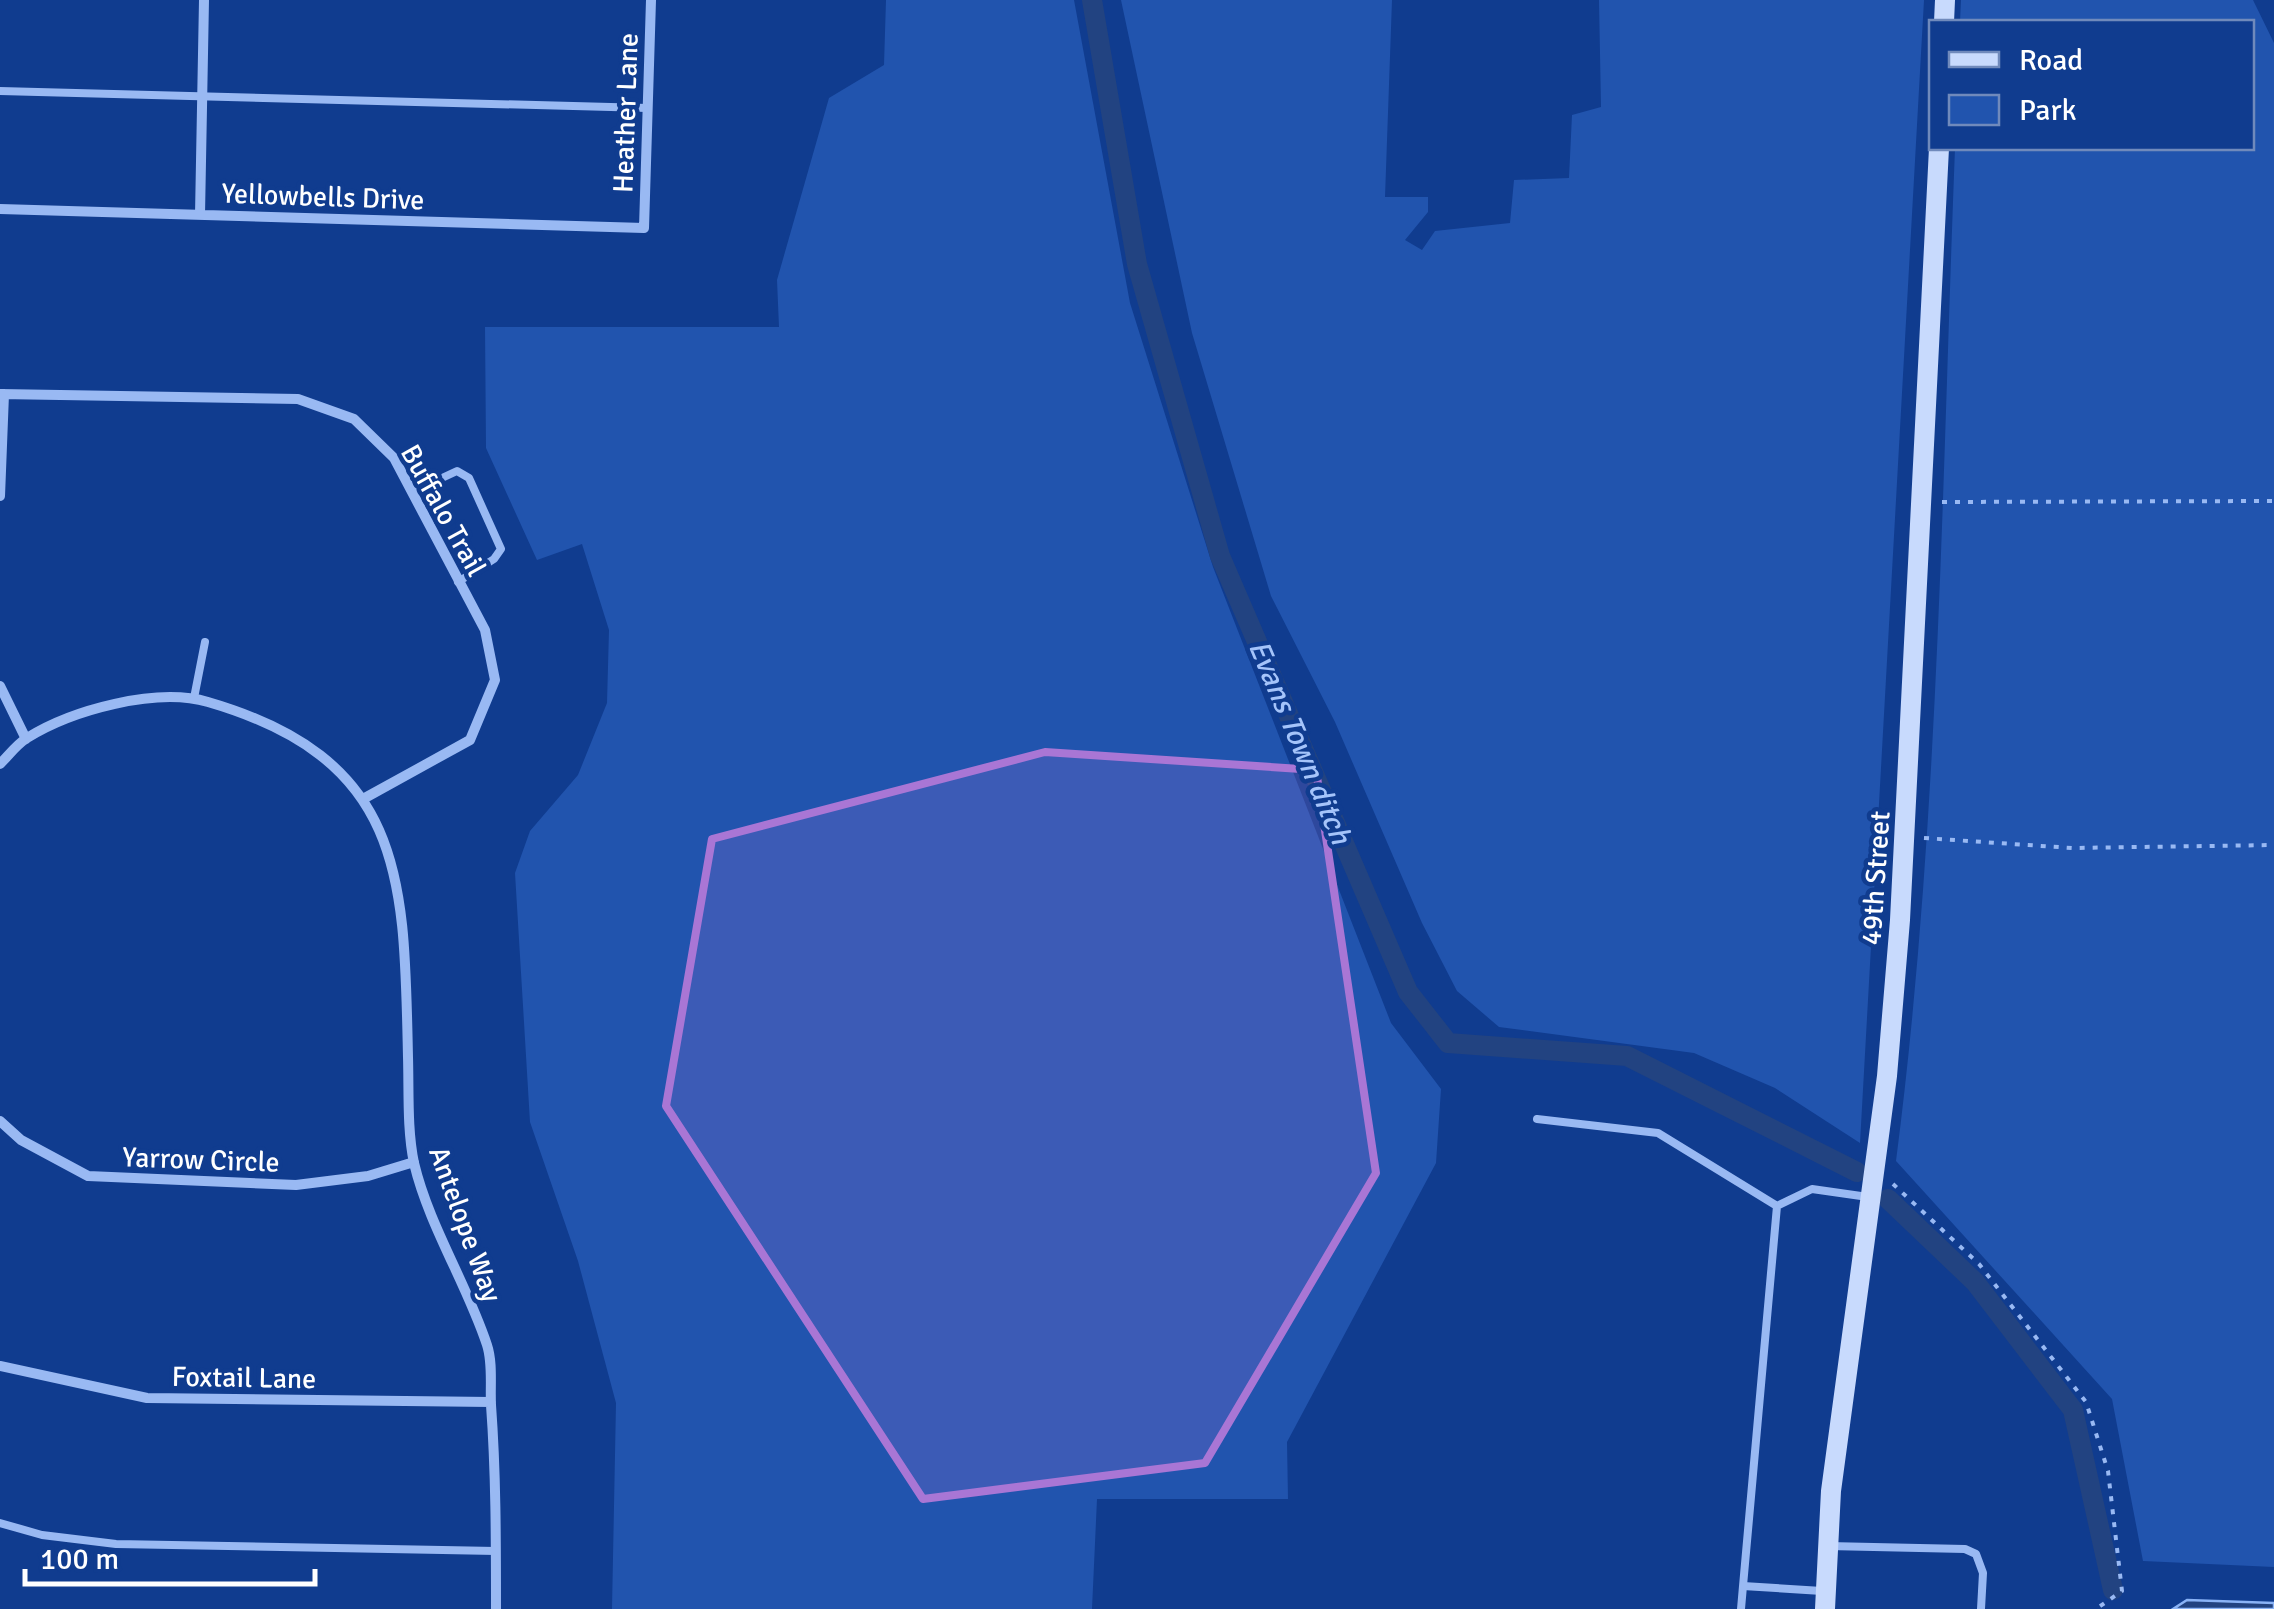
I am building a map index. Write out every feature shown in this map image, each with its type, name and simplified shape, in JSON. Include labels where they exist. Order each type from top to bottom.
[{"type":"street","points":[[200,215],[204,0]]},
{"type":"street","name":"Heather Lane","points":[[644,228],[651,0]]},
{"type":"street","name":"49th Street","points":[[1826,1600],[1831,1491],[1887,1076],[1906,836],[1938,150]]},
{"type":"street","name":"Yellowbells Drive","points":[[0,209],[644,228]]},
{"type":"street","points":[[0,496],[2,394]]},
{"type":"street","name":"Buffalo Trail","points":[[2,394],[298,399],[354,419],[394,458],[485,630],[495,680],[470,740],[364,799]]},
{"type":"street","points":[[0,686],[26,738]]},
{"type":"street","points":[[0,764],[26,738],[100,707],[160,696],[194,698],[249,714],[296,739],[336,767],[364,799]]},
{"type":"street","name":"Antelope Way","points":[[364,799],[388,844],[405,927],[414,1162],[488,1349],[496,1609]]},
{"type":"street","name":"Yarrow Circle","points":[[0,1121],[21,1140],[88,1176],[296,1185],[368,1176],[414,1162]]},
{"type":"street","name":"Foxtail Lane","points":[[0,1366],[146,1398],[491,1402]]},
{"type":"lane","points":[[0,91],[648,108]]},
{"type":"lane","points":[[412,492],[456,471],[469,478],[501,549],[458,582]]},
{"type":"lane","points":[[194,698],[206,642]]},
{"type":"lane","points":[[1537,1119],[1658,1133],[1777,1206]]},
{"type":"lane","points":[[1777,1206],[1812,1189],[1870,1197]]},
{"type":"lane","points":[[1741,1609],[1777,1206]]},
{"type":"lane","points":[[0,1524],[42,1535],[116,1544],[496,1551]]},
{"type":"lane","points":[[1828,1546],[1965,1549],[1976,1554],[1983,1573],[1981,1609]]},
{"type":"lane","points":[[1742,1586],[1826,1600]]},
{"type":"path","points":[[1922,502],[2274,501]]},
{"type":"path","points":[[1906,836],[2072,848],[2274,845]]},
{"type":"path","points":[[1874,1167],[1979,1264],[2086,1402],[2108,1472],[2122,1591],[2096,1609]]},
{"type":"highlighted area","points":[[1045,752],[1316,770],[1376,1173],[1205,1463],[923,1499],[666,1106],[712,839]]},
{"type":"green space","points":[[886,0],[1074,0],[1130,303],[1213,567],[1391,1023],[1441,1089],[1436,1163],[1287,1442],[1288,1499],[1097,1499],[1092,1609],[612,1609],[616,1403],[578,1261],[530,1122],[515,873],[530,831],[578,775],[607,703],[609,630],[582,544],[537,560],[486,448],[485,327],[779,327],[777,280],[829,98],[884,65]]},
{"type":"green space","points":[[1121,0],[1392,0],[1385,197],[1428,197],[1428,212],[1405,240],[1422,250],[1435,231],[1510,223],[1514,180],[1569,178],[1572,115],[1601,107],[1599,0],[1924,0],[1860,1143],[1775,1088],[1694,1053],[1499,1027],[1457,991],[1422,923],[1335,722],[1271,596],[1192,333]]},
{"type":"green space","points":[[1961,0],[2253,0],[2274,43],[2274,1567],[2143,1561],[2112,1399],[1896,1161],[1922,910],[1930,783],[1955,150],[2254,150],[2254,20],[1960,20]]},
{"type":"shaded area","points":[[2187,1600],[2274,1603],[2274,1609],[2173,1609]]},
{"type":"waterway","name":"Evans Town ditch","points":[[1092,0],[1137,264],[1220,556],[1408,992],[1448,1043],[1627,1056],[1857,1172]]},
{"type":"waterway","name":"Evans Town ditch","points":[[1888,1199],[1975,1282],[2073,1410],[2113,1590]]}]
